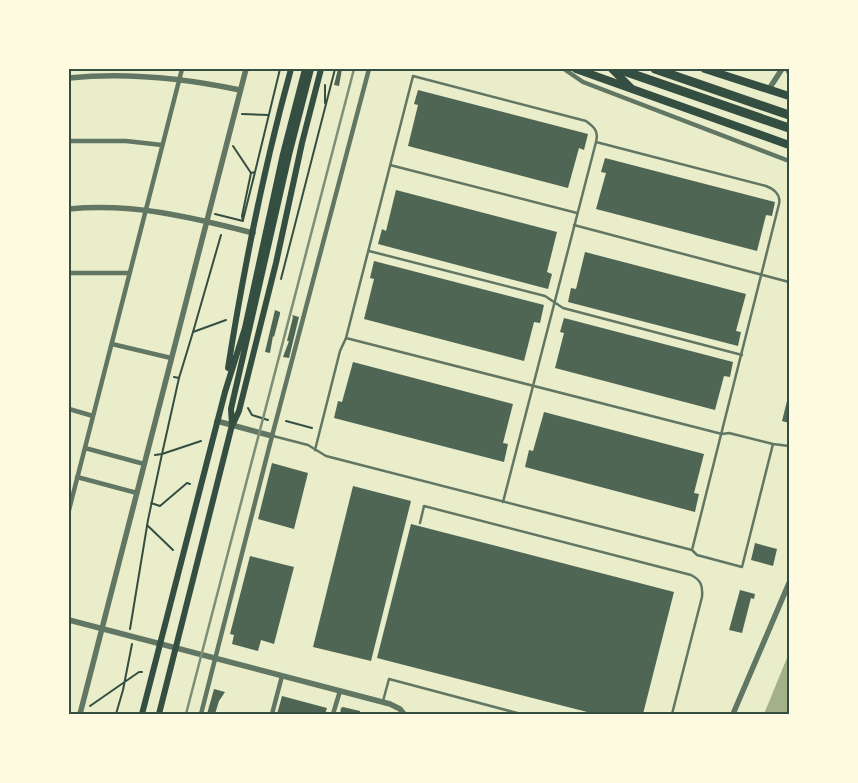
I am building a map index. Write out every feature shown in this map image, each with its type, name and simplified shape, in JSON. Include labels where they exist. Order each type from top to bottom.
[{"type":"highway","points":[[618,69],[789,128]]},
{"type":"highway","points":[[655,69],[789,115]]},
{"type":"main road","points":[[225,392],[242,286],[272,141],[291,69]]},
{"type":"main road","points":[[232,425],[232,409],[305,69]]},
{"type":"main road","points":[[142,714],[217,421],[245,328],[286,155],[311,69]]},
{"type":"main road","points":[[159,714],[232,425],[239,411],[321,69]]},
{"type":"main road","points":[[576,69],[789,145]]},
{"type":"main road","points":[[612,69],[631,88]]},
{"type":"main road","points":[[705,69],[789,96]]},
{"type":"street","points":[[69,510],[182,69]]},
{"type":"street","points":[[80,713],[246,69]]},
{"type":"street","points":[[201,714],[369,69]]},
{"type":"street","points":[[564,69],[583,82],[789,161]]},
{"type":"street","points":[[769,89],[782,69]]},
{"type":"street","points":[[787,69],[789,73]]},
{"type":"street","points":[[69,78],[121,75],[179,79],[240,90]]},
{"type":"street","points":[[69,141],[126,141],[162,145]]},
{"type":"street","points":[[69,209],[103,207],[146,209],[207,221],[253,233]]},
{"type":"street","points":[[69,274],[130,273]]},
{"type":"street","points":[[112,344],[171,358]]},
{"type":"street","points":[[69,409],[93,416]]},
{"type":"street","points":[[217,421],[272,436]]},
{"type":"street","points":[[85,448],[144,464]]},
{"type":"street","points":[[77,477],[137,493]]},
{"type":"street","points":[[733,714],[789,583]]},
{"type":"street","points":[[69,620],[382,702],[395,706],[404,714]]},
{"type":"street","points":[[272,714],[282,676]]},
{"type":"street","points":[[334,714],[340,691]]},
{"type":"lane","points":[[315,450],[340,351],[346,338],[369,251],[413,76],[586,120],[596,130],[596,142],[503,502]]},
{"type":"lane","points":[[596,142],[766,186],[774,190],[780,201],[692,550]]},
{"type":"lane","points":[[390,165],[578,213]]},
{"type":"lane","points":[[574,225],[789,282]]},
{"type":"lane","points":[[369,251],[545,296],[563,308],[742,355]]},
{"type":"lane","points":[[346,338],[722,434],[729,433],[789,446]]},
{"type":"lane","points":[[272,436],[308,445],[326,456],[692,550],[696,555],[742,566],[773,444]]},
{"type":"lane","points":[[420,523],[424,506],[697,578],[702,584],[702,598],[672,714]]},
{"type":"lane","points":[[382,702],[389,679],[521,714]]},
{"type":"path","points":[[243,221],[280,69]]},
{"type":"path","points":[[279,285],[335,69]]},
{"type":"path","points":[[325,85],[326,102]]},
{"type":"path","points":[[242,114],[268,115]]},
{"type":"path","points":[[233,146],[251,173],[242,216],[243,221]]},
{"type":"path","points":[[251,173],[255,172]]},
{"type":"path","points":[[300,189],[301,186],[305,187]]},
{"type":"path","points":[[214,214],[243,221]]},
{"type":"path","points":[[130,630],[147,525],[179,378],[221,235]]},
{"type":"path","points":[[193,332],[226,320]]},
{"type":"path","points":[[173,376],[179,378]]},
{"type":"path","points":[[249,403],[248,408],[252,416],[268,420]]},
{"type":"path","points":[[286,421],[312,428]]},
{"type":"path","points":[[152,455],[162,454],[201,441]]},
{"type":"path","points":[[152,503],[160,506],[187,483],[190,484]]},
{"type":"path","points":[[147,525],[173,550]]},
{"type":"path","points":[[116,714],[132,644]]},
{"type":"path","points":[[80,713],[139,672],[142,672]]},
{"type":"shaded area","points":[[789,653],[789,714],[764,714]]},
{"type":"building","points":[[338,69],[342,69],[339,86],[334,85]]},
{"type":"building","points":[[418,90],[588,134],[584,150],[579,148],[568,188],[408,146],[418,105],[414,104]]},
{"type":"building","points":[[605,158],[775,202],[772,216],[766,215],[757,251],[596,209],[606,173],[601,172]]},
{"type":"building","points":[[396,190],[557,232],[547,272],[552,274],[548,289],[378,244],[382,229],[386,231]]},
{"type":"building","points":[[585,252],[746,294],[736,331],[741,332],[738,346],[568,302],[571,288],[576,289]]},
{"type":"building","points":[[374,261],[544,305],[540,323],[534,322],[524,361],[364,319],[374,279],[370,278]]},
{"type":"building","points":[[275,310],[280,312],[280,314],[270,353],[265,352]]},
{"type":"building","points":[[292,315],[299,317],[289,358],[283,357],[289,341],[287,341]]},
{"type":"building","points":[[564,318],[733,362],[730,377],[724,376],[715,410],[555,368],[564,333],[560,332]]},
{"type":"building","points":[[353,362],[513,404],[503,443],[508,444],[504,462],[334,418],[338,401],[342,402]]},
{"type":"building","points":[[789,393],[789,423],[782,421]]},
{"type":"building","points":[[544,412],[704,454],[694,493],[699,494],[695,512],[525,467],[529,450],[533,451]]},
{"type":"building","points":[[272,463],[308,473],[294,529],[258,519]]},
{"type":"building","points":[[353,486],[411,501],[371,661],[313,647]]},
{"type":"building","points":[[411,524],[674,592],[643,714],[595,714],[377,658]]},
{"type":"building","points":[[755,543],[777,549],[773,566],[751,560]]},
{"type":"building","points":[[250,556],[294,567],[274,644],[261,640],[258,651],[232,644],[234,635],[230,634]]},
{"type":"building","points":[[740,590],[755,594],[754,599],[751,598],[742,633],[729,630]]},
{"type":"building","points":[[214,689],[225,692],[219,701],[215,714],[207,714]]},
{"type":"building","points":[[282,696],[327,708],[325,714],[277,714]]},
{"type":"building","points":[[343,707],[360,711],[360,714],[340,714]]},
{"type":"railway","points":[[186,714],[354,69]]}]
